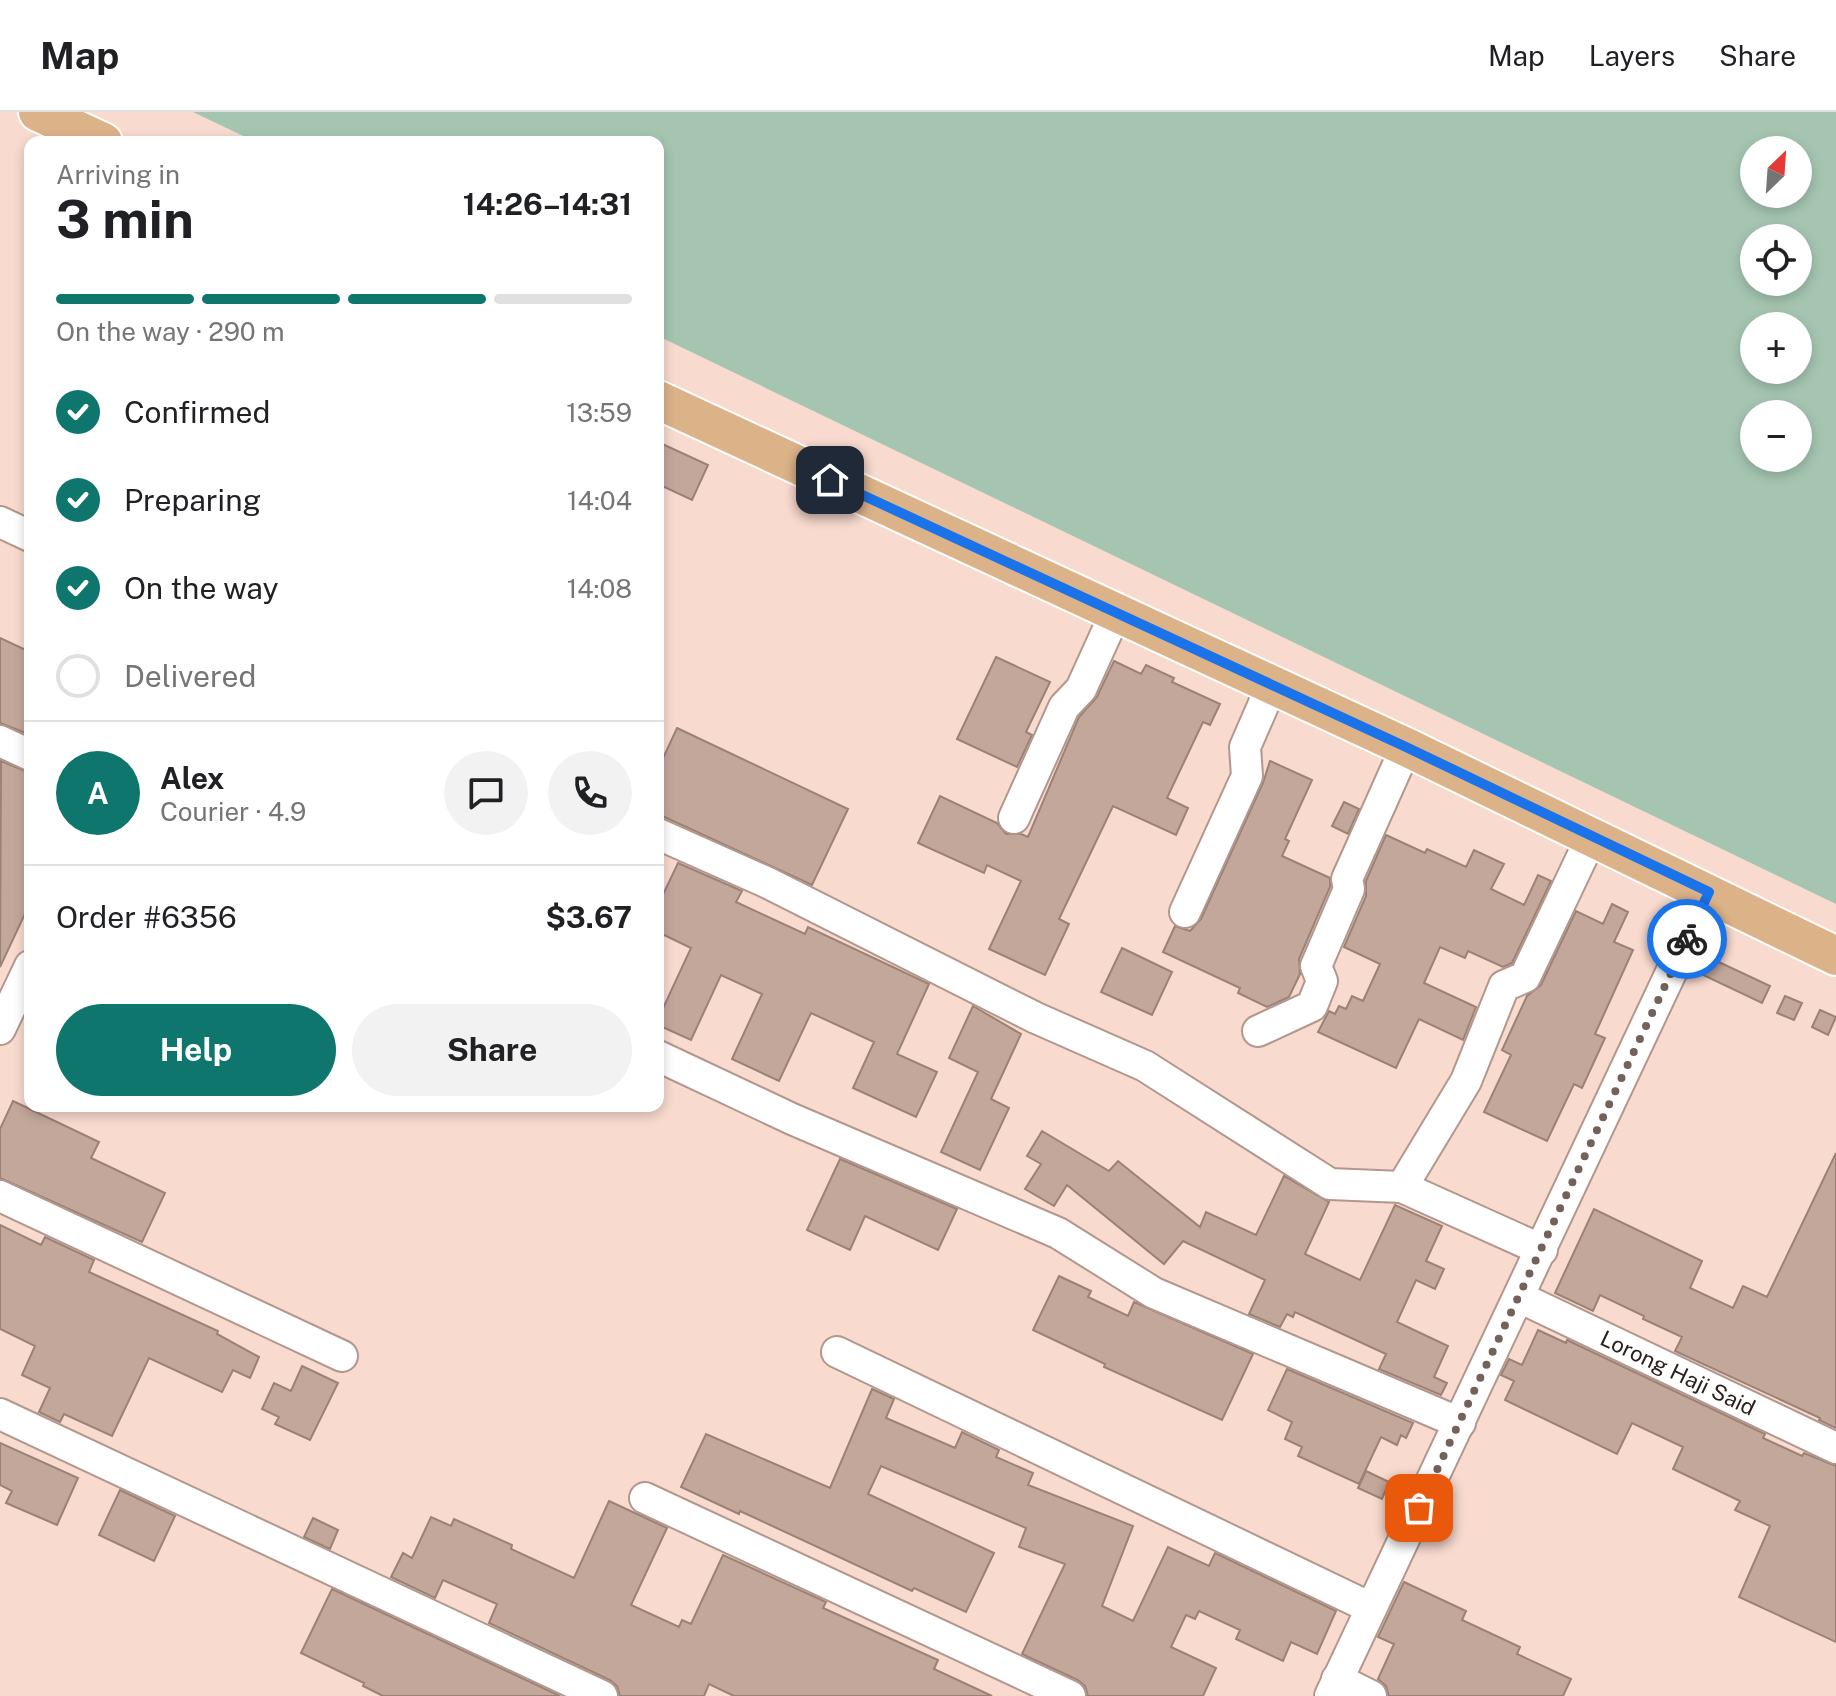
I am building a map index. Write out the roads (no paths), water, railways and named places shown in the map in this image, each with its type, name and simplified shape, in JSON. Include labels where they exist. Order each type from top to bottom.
[{"type":"main road","points":[[38,112],[90,136]]},
{"type":"main road","points":[[664,403],[1406,747],[1836,956]]},
{"type":"street","points":[[0,522],[24,533]]},
{"type":"street","points":[[1014,818],[1064,707],[1081,689],[1116,612]]},
{"type":"street","points":[[1185,912],[1247,776],[1245,747],[1272,685]]},
{"type":"street","points":[[0,741],[24,752]]},
{"type":"street","points":[[1258,1031],[1312,1006],[1322,981],[1316,966],[1349,889],[1347,879],[1406,747]]},
{"type":"street","points":[[1402,1187],[1466,1081],[1504,986],[1525,977],[1592,836]]},
{"type":"street","points":[[664,837],[766,882],[1036,1018],[1145,1066],[1330,1184],[1402,1187],[1542,1250]]},
{"type":"street","points":[[1371,1696],[1333,1687],[1709,892]]},
{"type":"street","points":[[0,1029],[17,977]]},
{"type":"street","points":[[664,1059],[792,1119],[1058,1233],[1154,1293],[1460,1423]]},
{"type":"street","points":[[0,1196],[342,1356]]},
{"type":"street","name":"Lorong Haji Said","points":[[1519,1297],[1836,1448]]},
{"type":"street","points":[[837,1352],[1371,1608]]},
{"type":"street","points":[[0,1414],[602,1696]]},
{"type":"street","points":[[645,1498],[1070,1696]]}]
